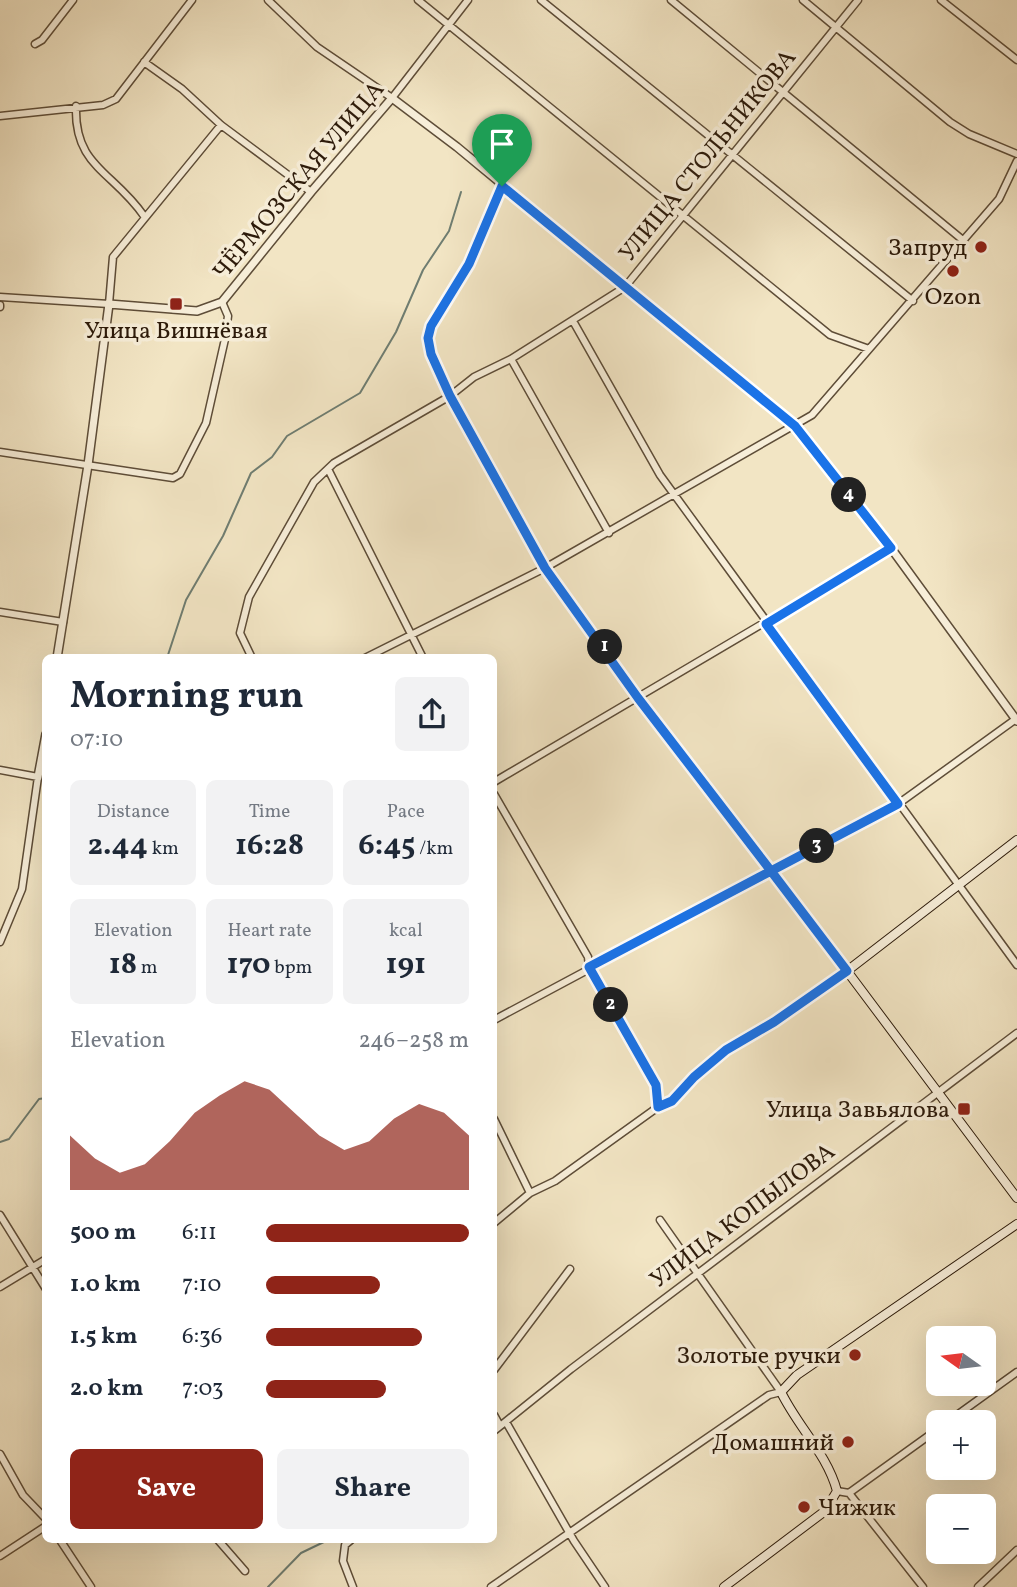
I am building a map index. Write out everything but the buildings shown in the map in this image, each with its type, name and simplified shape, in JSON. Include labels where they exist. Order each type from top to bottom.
[{"type":"main road","points":[[1017,841],[847,971],[1017,1198]]},
{"type":"main road","points":[[724,1587],[825,1511],[837,1491],[831,1468],[790,1410],[781,1392],[797,1375],[1017,1224]]},
{"type":"street","points":[[35,44],[42,40],[74,0]]},
{"type":"street","points":[[0,116],[103,104],[116,99],[192,0]]},
{"type":"street","points":[[268,0],[317,47],[457,147],[795,426],[891,548],[1016,720],[898,804],[497,1018]]},
{"type":"street","points":[[418,0],[830,335],[869,349]]},
{"type":"street","name":"ЧЁРМОЗСКАЯ УЛИЦА","points":[[88,465],[173,478],[180,474],[206,423],[225,339],[228,316],[222,302],[392,98],[468,0]]},
{"type":"street","points":[[541,0],[913,301]]},
{"type":"street","points":[[671,0],[964,241]]},
{"type":"street","points":[[803,0],[950,122],[968,134],[1017,155]]},
{"type":"street","name":"УЛИЦА СТОЛЬНИКОВА","points":[[250,654],[240,633],[249,597],[314,482],[328,470],[450,396],[474,377],[511,359],[625,287],[858,0]]},
{"type":"street","points":[[941,0],[1017,60]]},
{"type":"street","points":[[144,62],[181,89],[221,125],[311,192]]},
{"type":"street","points":[[76,106],[75,132],[86,157],[130,196],[144,216]]},
{"type":"street","points":[[58,654],[88,465],[113,257],[221,125]]},
{"type":"street","points":[[373,654],[545,568],[812,415],[999,199],[1017,161]]},
{"type":"street","points":[[497,1220],[530,1193],[555,1181],[658,1107],[672,1101],[694,1077],[726,1050],[774,1022],[847,971],[638,698],[545,568],[450,396],[431,354],[428,338],[431,326],[469,264],[502,186]]},
{"type":"street","points":[[0,297],[197,311],[222,302]]},
{"type":"street","points":[[573,321],[674,494],[766,624],[1017,965]]},
{"type":"street","points":[[511,359],[609,533]]},
{"type":"street","points":[[0,452],[88,465]]},
{"type":"street","points":[[328,470],[421,654]]},
{"type":"street","points":[[497,780],[891,548]]},
{"type":"street","points":[[0,612],[63,622]]},
{"type":"street","points":[[0,942],[22,889],[42,756]]},
{"type":"street","points":[[0,770],[38,777]]},
{"type":"street","points":[[497,799],[588,957],[589,967],[656,1085],[658,1107]]},
{"type":"street","points":[[0,922],[8,925]]},
{"type":"street","name":"УЛИЦА КОПЫЛОВА","points":[[497,1429],[697,1273],[1017,1033]]},
{"type":"street","points":[[497,1125],[530,1193]]},
{"type":"street","points":[[0,1215],[42,1283]]},
{"type":"street","points":[[491,1587],[769,1395],[781,1392],[660,1220]]},
{"type":"street","points":[[0,1287],[42,1261]]},
{"type":"street","points":[[497,1366],[570,1269]]},
{"type":"street","points":[[964,1410],[1017,1372]]},
{"type":"street","points":[[506,1422],[605,1587]]},
{"type":"street","points":[[849,1493],[926,1438]]},
{"type":"street","points":[[0,1454],[23,1495],[42,1515]]},
{"type":"street","points":[[837,1491],[849,1493],[923,1587]]},
{"type":"street","points":[[0,1556],[42,1529]]},
{"type":"street","points":[[62,1543],[91,1587]]},
{"type":"street","points":[[221,1543],[244,1571]]},
{"type":"street","points":[[348,1543],[343,1561],[353,1587]]},
{"type":"street","points":[[978,1587],[1017,1550]]},
{"type":"waterway","points":[[168,654],[186,600],[223,536],[251,473],[272,457],[287,436],[360,393],[396,332],[423,270],[449,231],[461,192]]},
{"type":"waterway","points":[[0,1142],[9,1139],[42,1099]]},
{"type":"waterway","points":[[268,1587],[301,1553],[322,1543]]},
{"type":"place","name":"Запруд","points":[[981,247]]},
{"type":"place","name":"Ozon","points":[[953,271]]},
{"type":"place","name":"Улица Вишнёвая","points":[[176,304]]},
{"type":"place","name":"Улица Завьялова","points":[[964,1109]]},
{"type":"place","name":"Золотые ручки","points":[[855,1355]]},
{"type":"place","name":"Домашний","points":[[848,1442]]},
{"type":"place","name":"Чижик","points":[[804,1507]]},
{"type":"route","points":[[502,186],[469,264],[431,326],[428,338],[431,354],[450,396],[545,568],[605,647],[638,698],[771,871],[589,967],[656,1085],[658,1107],[672,1101],[694,1077],[726,1050],[774,1022],[847,971],[819,938],[771,871],[898,804],[766,624],[891,548],[795,426],[502,186]]}]
